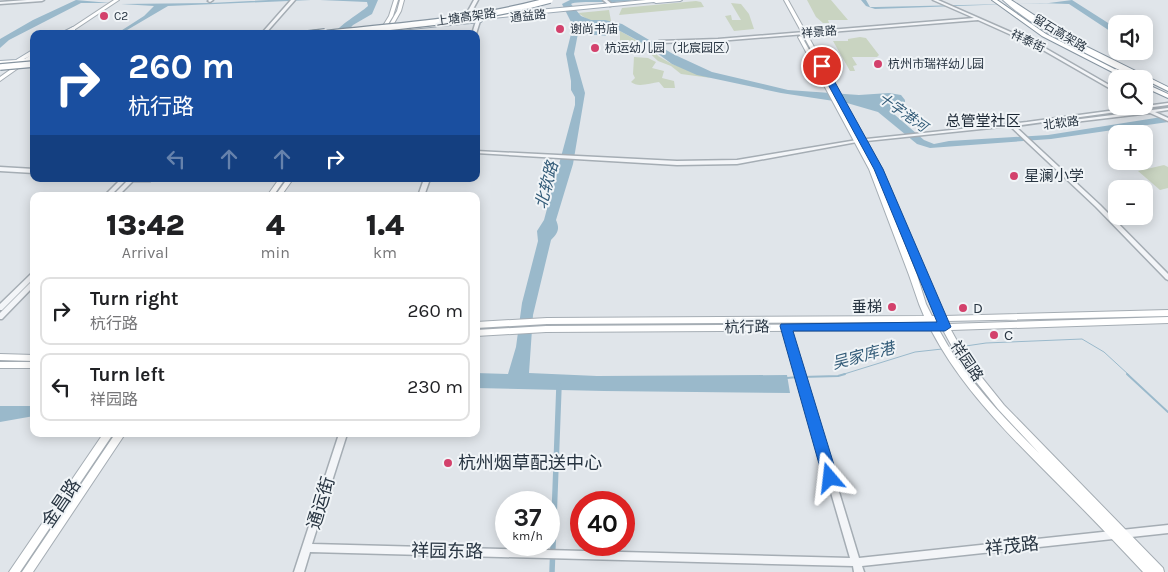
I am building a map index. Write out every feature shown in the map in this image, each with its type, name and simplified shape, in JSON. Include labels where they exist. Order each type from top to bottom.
[{"type":"main road","points":[[73,30],[117,0]]},
{"type":"main road","points":[[74,30],[122,0]]},
{"type":"main road","points":[[386,29],[396,0]]},
{"type":"main road","points":[[386,29],[402,0]]},
{"type":"main road","name":"上塘高架路","points":[[359,30],[462,19],[510,11],[550,0]]},
{"type":"main road","name":"上塘高架路","points":[[355,30],[492,16],[555,0]]},
{"type":"main road","name":"通益路","points":[[477,18],[564,11],[608,3],[661,0]]},
{"type":"main road","name":"通益路","points":[[577,9],[680,0]]},
{"type":"main road","points":[[780,0],[835,90],[840,103]]},
{"type":"main road","points":[[786,0],[828,90],[840,103]]},
{"type":"main road","points":[[1003,2],[1057,41],[1115,70]]},
{"type":"main road","points":[[1003,2],[1071,43],[1122,70]]},
{"type":"main road","name":"留石高架路","points":[[1003,2],[1040,28],[1122,70]]},
{"type":"main road","name":"留石高架路","points":[[1003,2],[1044,35],[1112,70]]},
{"type":"main road","name":"留石高架路","points":[[1003,2],[1067,39],[1168,92]]},
{"type":"main road","points":[[345,30],[510,11]]},
{"type":"main road","name":"通益路","points":[[373,30],[477,18],[564,11]]},
{"type":"main road","points":[[374,30],[438,25],[492,16]]},
{"type":"main road","points":[[1040,28],[1110,68]]},
{"type":"main road","name":"留石高架路","points":[[1040,28],[1122,70]]},
{"type":"main road","points":[[0,80],[30,55]]},
{"type":"main road","points":[[0,66],[30,61]]},
{"type":"main road","points":[[19,65],[30,62]]},
{"type":"main road","points":[[0,66],[19,65],[30,62]]},
{"type":"main road","name":"留石高架路","points":[[1153,85],[1168,92]]},
{"type":"main road","name":"祥园路","points":[[840,103],[861,143],[878,182],[931,323],[951,359],[986,403],[1159,572]]},
{"type":"main road","name":"祥园路","points":[[861,143],[879,169],[943,323],[964,361],[994,398],[1120,535],[1150,572]]},
{"type":"main road","name":"杭行路","points":[[943,323],[1168,313]]},
{"type":"main road","name":"杭行路","points":[[480,332],[534,326],[1168,320]]},
{"type":"main road","name":"杭行路","points":[[534,326],[786,326],[931,323]]},
{"type":"main road","name":"杭行路","points":[[480,325],[516,327]]},
{"type":"main road","points":[[0,357],[30,358]]},
{"type":"main road","points":[[0,365],[30,364]]},
{"type":"main road","name":"金昌路","points":[[14,572],[106,437]]},
{"type":"main road","name":"金昌路","points":[[27,572],[118,437]]},
{"type":"street","points":[[0,2],[24,0]]},
{"type":"street","points":[[0,2],[42,0]]},
{"type":"street","points":[[475,30],[477,18],[470,11],[476,0]]},
{"type":"street","name":"祥泰街","points":[[935,0],[1037,44],[1108,86]]},
{"type":"street","points":[[267,30],[295,1]]},
{"type":"street","points":[[271,30],[295,1]]},
{"type":"street","name":"祥景路","points":[[659,42],[718,40],[980,19]]},
{"type":"street","name":"北软路","points":[[1153,106],[1168,104]]},
{"type":"street","name":"北软路","points":[[1153,112],[1168,109]]},
{"type":"street","name":"北软路","points":[[1013,127],[1108,112]]},
{"type":"street","points":[[1153,113],[1168,120]]},
{"type":"street","name":"北软路","points":[[480,154],[677,163],[729,162],[861,143],[1124,115]]},
{"type":"street","points":[[1013,127],[1098,206],[1168,278]]},
{"type":"street","points":[[0,170],[30,172]]},
{"type":"street","points":[[111,192],[121,182]]},
{"type":"street","points":[[119,192],[129,182]]},
{"type":"street","points":[[0,308],[30,278]]},
{"type":"street","points":[[0,318],[30,286]]},
{"type":"street","points":[[786,326],[859,572]]},
{"type":"street","name":"通运街","points":[[299,572],[341,437]]},
{"type":"street","name":"祥茂路","points":[[856,562],[1168,529]]},
{"type":"street","name":"祥园东路","points":[[307,548],[856,562]]},
{"type":"green space","points":[[807,0],[831,0],[848,20],[828,20],[829,23],[823,23],[816,17]]},
{"type":"green space","points":[[701,2],[704,7],[619,15],[622,8]]},
{"type":"green space","points":[[731,3],[741,4],[749,14],[754,29],[734,31],[725,16],[731,15],[732,20],[741,20]]},
{"type":"green space","points":[[609,10],[611,21],[590,21],[578,13]]},
{"type":"green space","points":[[620,31],[654,50],[658,56],[672,64],[711,78],[681,74],[671,66],[658,61],[642,46],[630,42],[620,42]]},
{"type":"green space","points":[[866,38],[879,55],[877,57],[852,57],[857,65],[853,66],[855,71],[850,71],[833,41],[848,41],[848,39]]},
{"type":"green space","points":[[634,57],[648,58],[656,62],[652,68],[664,71],[662,78],[674,81],[675,88],[664,88],[659,82],[641,85],[631,82],[635,78],[633,74]]},
{"type":"green space","points":[[1164,165],[1168,167],[1168,188],[1160,190],[1153,184],[1153,180],[1148,180],[1138,171],[1153,170],[1153,168]]},
{"type":"water","points":[[76,0],[110,3],[81,3],[9,40],[0,48],[0,39],[33,20]]},
{"type":"water","points":[[311,0],[168,6],[127,30],[122,30],[144,16],[154,6],[121,4]]},
{"type":"water","points":[[320,0],[378,0],[372,14],[353,25],[349,30],[338,30],[368,6],[367,2]]},
{"type":"water","points":[[570,0],[633,0],[571,4],[581,16],[591,20],[605,20],[622,24],[673,54],[712,72],[788,90],[859,95],[889,93],[901,95],[905,100],[905,108],[894,111],[895,115],[924,140],[934,144],[949,141],[1048,135],[1108,126],[1108,131],[1051,139],[930,148],[917,144],[878,112],[847,103],[781,93],[697,75],[672,64],[646,45],[620,31],[606,25],[611,30],[610,36],[583,34],[586,23],[580,23],[574,54],[585,93],[573,164],[556,220],[558,231],[551,240],[533,315],[529,373],[597,376],[787,375],[790,393],[480,388],[480,373],[508,374],[516,347],[522,303],[538,241],[537,231],[544,220],[575,105],[566,54],[573,26],[562,4]]},
{"type":"water","points":[[861,0],[866,0],[870,7],[1022,4],[875,9],[866,6]]},
{"type":"water","points":[[1072,0],[1108,23],[1108,30],[1069,4],[1043,3]]},
{"type":"water","points":[[1168,116],[1168,122],[1147,125],[1111,125]]},
{"type":"water","points":[[0,406],[30,406],[30,417],[0,422]]},
{"type":"waterway","name":"吴家库港","points":[[959,347],[986,343],[1082,339],[1104,352],[1129,375]]},
{"type":"waterway","name":"吴家库港","points":[[841,375],[915,352],[942,349]]},
{"type":"waterway","name":"吴家库港","points":[[802,377],[838,376],[845,374]]},
{"type":"waterway","name":"吴家库港","points":[[1127,374],[1168,412]]},
{"type":"waterway","name":"吴家库港","points":[[787,378],[798,377]]},
{"type":"waterway","points":[[552,572],[559,386]]},
{"type":"place","name":"C2","points":[[104,16]]},
{"type":"place","name":"谢尚书庙","points":[[560,29]]},
{"type":"place","name":"杭运幼儿园（北宸园区）","points":[[595,48]]},
{"type":"place","name":"杭州市瑞祥幼儿园","points":[[878,64]]},
{"type":"place","name":"星澜小学","points":[[1014,176]]},
{"type":"place","name":"垂梯","points":[[892,307]]},
{"type":"place","name":"D","points":[[963,308]]},
{"type":"place","name":"C","points":[[994,335]]},
{"type":"place","name":"杭州烟草配送中心","points":[[448,463]]},
{"type":"district","name":"总管堂社区","points":[[983,121]]},
{"type":"route","points":[[822,66],[879,169],[945,327],[786,326],[830,478]]},
{"type":"water label","name":"十字港河","points":[[903,112]]}]
